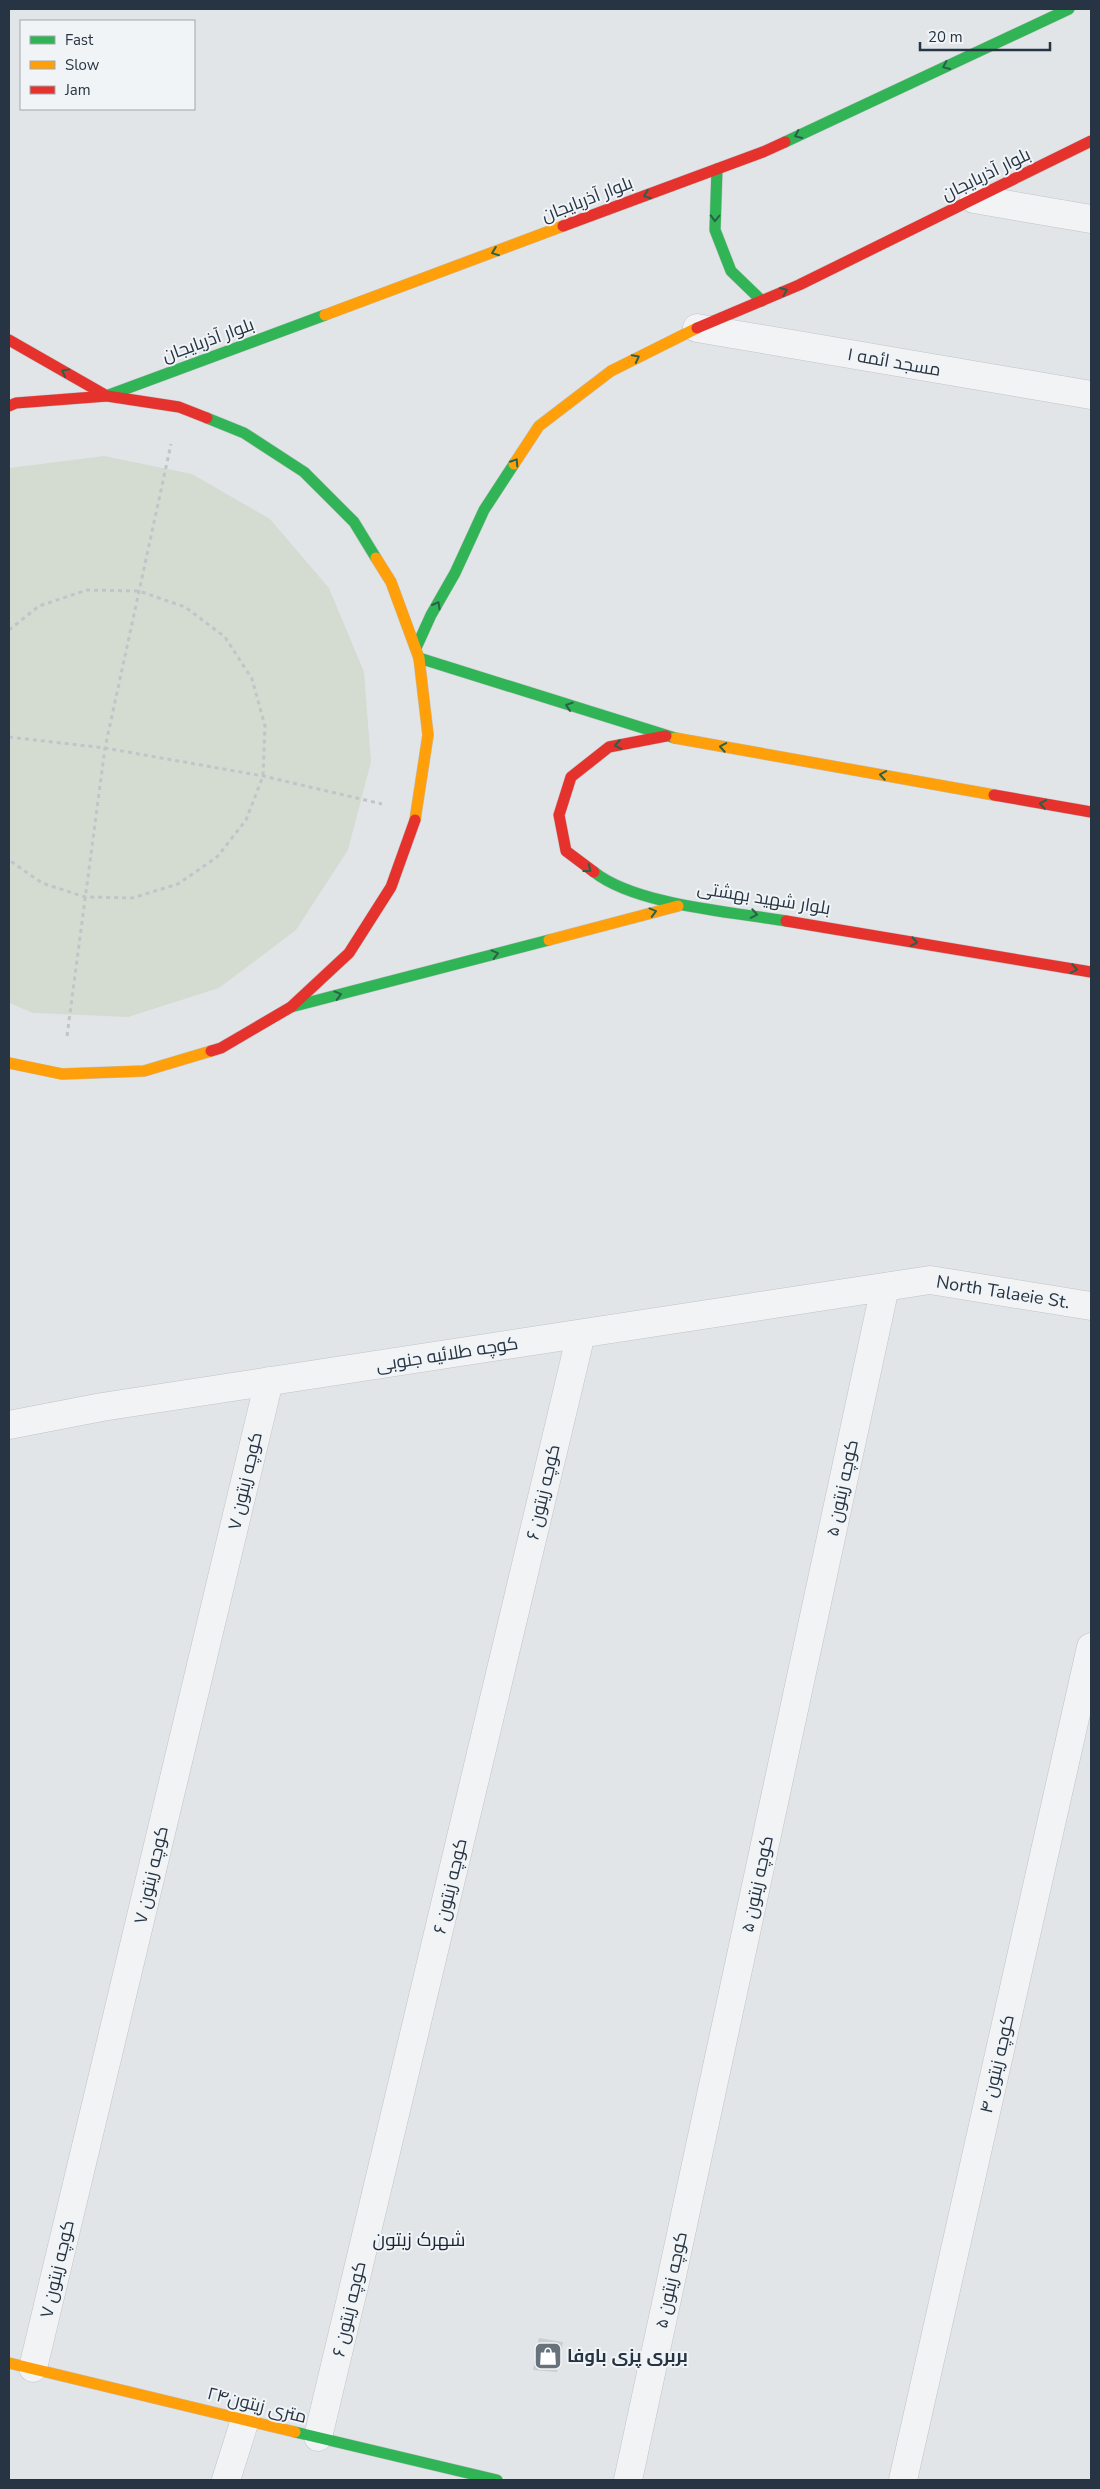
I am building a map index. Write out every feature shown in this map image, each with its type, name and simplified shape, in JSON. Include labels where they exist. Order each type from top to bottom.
[{"type":"main road","name":"بلوار آذربایجان","points":[[107,396],[763,152],[1069,9]]},
{"type":"main road","name":"بلوار آذربایجان","points":[[418,653],[431,615],[455,574],[484,510],[539,426],[611,371],[697,328],[762,301],[1091,141]]},
{"type":"main road","points":[[717,169],[715,230],[731,271],[762,301]]},
{"type":"main road","points":[[9,340],[107,396]]},
{"type":"main road","points":[[9,406],[16,403],[107,396],[179,407],[244,433],[304,472],[354,522],[391,582],[418,653],[428,735],[418,812],[391,887],[348,953],[291,1007],[221,1048],[144,1071],[62,1074],[9,1063]]},
{"type":"main road","points":[[418,653],[666,736],[1091,812]]},
{"type":"main road","points":[[666,736],[609,747],[571,777],[559,815],[566,851],[604,880],[652,898],[689,903]]},
{"type":"main road","name":"بلوار شهید بهشتی","points":[[291,1007],[689,903],[1091,972]]},
{"type":"main road","name":"۲۴متری زیتون","points":[[21,2365],[497,2480]]},
{"type":"street","points":[[974,199],[1091,219]]},
{"type":"street","name":"مسجد ائمه ۱","points":[[697,328],[1091,395]]},
{"type":"street","name":"North Talaeie St.","points":[[885,1287],[930,1280],[1091,1306]]},
{"type":"street","name":"کوچه طلائیه جنوبی","points":[[9,1425],[102,1407],[885,1287]]},
{"type":"street","name":"کوچه زیتون ۵","points":[[628,2480],[885,1287]]},
{"type":"street","name":"کوچه زیتون ۶","points":[[318,2438],[581,1334]]},
{"type":"street","name":"کوچه زیتون ۷","points":[[21,2365],[269,1381]]},
{"type":"street","name":"کوچه زیتون ۴","points":[[903,2480],[1091,1647]]},
{"type":"street","points":[[226,2480],[246,2420]]},
{"type":"path","points":[[62,1074],[105,748],[179,407]]},
{"type":"path","points":[[9,630],[39,606],[87,590],[139,591],[185,607],[225,637],[252,679],[266,726],[263,776],[246,820],[217,857],[178,884],[132,898],[85,897],[42,882],[9,860]]},
{"type":"path","points":[[9,737],[105,748],[263,776],[418,812]]},
{"type":"shaded area","points":[[104,456],[192,474],[270,519],[329,588],[364,672],[371,762],[348,850],[296,930],[219,988],[128,1017],[33,1013],[9,1003],[9,468]]},
{"type":"building","name":"بربری پزی باوفا","points":[[539,2338],[563,2342],[557,2372],[533,2370]]},
{"type":"traffic: fast","points":[[785,142],[1069,9]]},
{"type":"traffic: fast","points":[[717,169],[715,230],[731,271],[762,301]]},
{"type":"traffic: fast","points":[[109,395],[325,315]]},
{"type":"traffic: fast","points":[[207,418],[244,433],[304,472],[354,522],[376,558]]},
{"type":"traffic: fast","points":[[416,648],[431,615],[455,573],[484,510],[514,464]]},
{"type":"traffic: fast","points":[[419,658],[675,738]]},
{"type":"traffic: fast","points":[[594,872],[612,883],[659,900],[686,906],[786,921]]},
{"type":"traffic: fast","points":[[291,1007],[549,940]]},
{"type":"traffic: fast","points":[[295,2432],[497,2480]]},
{"type":"traffic: slow","points":[[325,315],[563,226]]},
{"type":"traffic: slow","points":[[514,464],[539,426],[611,371],[697,328]]},
{"type":"traffic: slow","points":[[376,558],[391,582],[419,658],[428,735],[415,820]]},
{"type":"traffic: slow","points":[[675,738],[994,795]]},
{"type":"traffic: slow","points":[[549,940],[678,906]]},
{"type":"traffic: slow","points":[[9,1063],[62,1074],[144,1071],[211,1051]]},
{"type":"traffic: slow","points":[[9,2363],[295,2432]]},
{"type":"traffic: jam","points":[[697,328],[799,285],[1091,141]]},
{"type":"traffic: jam","points":[[563,226],[763,152],[785,142]]},
{"type":"traffic: jam","points":[[9,340],[107,396]]},
{"type":"traffic: jam","points":[[9,406],[16,403],[107,396],[179,407],[207,418]]},
{"type":"traffic: jam","points":[[594,872],[566,851],[559,815],[571,777],[609,747],[666,736]]},
{"type":"traffic: jam","points":[[994,795],[1091,812]]},
{"type":"traffic: jam","points":[[211,1051],[221,1048],[291,1007],[349,953],[391,887],[415,820]]},
{"type":"traffic: jam","points":[[786,921],[1091,972]]},
{"type":"place","name":"بربری پزی باوفا","points":[[548,2356]]},
{"type":"district","name":"شهرک زیتون","points":[[419,2239]]}]
